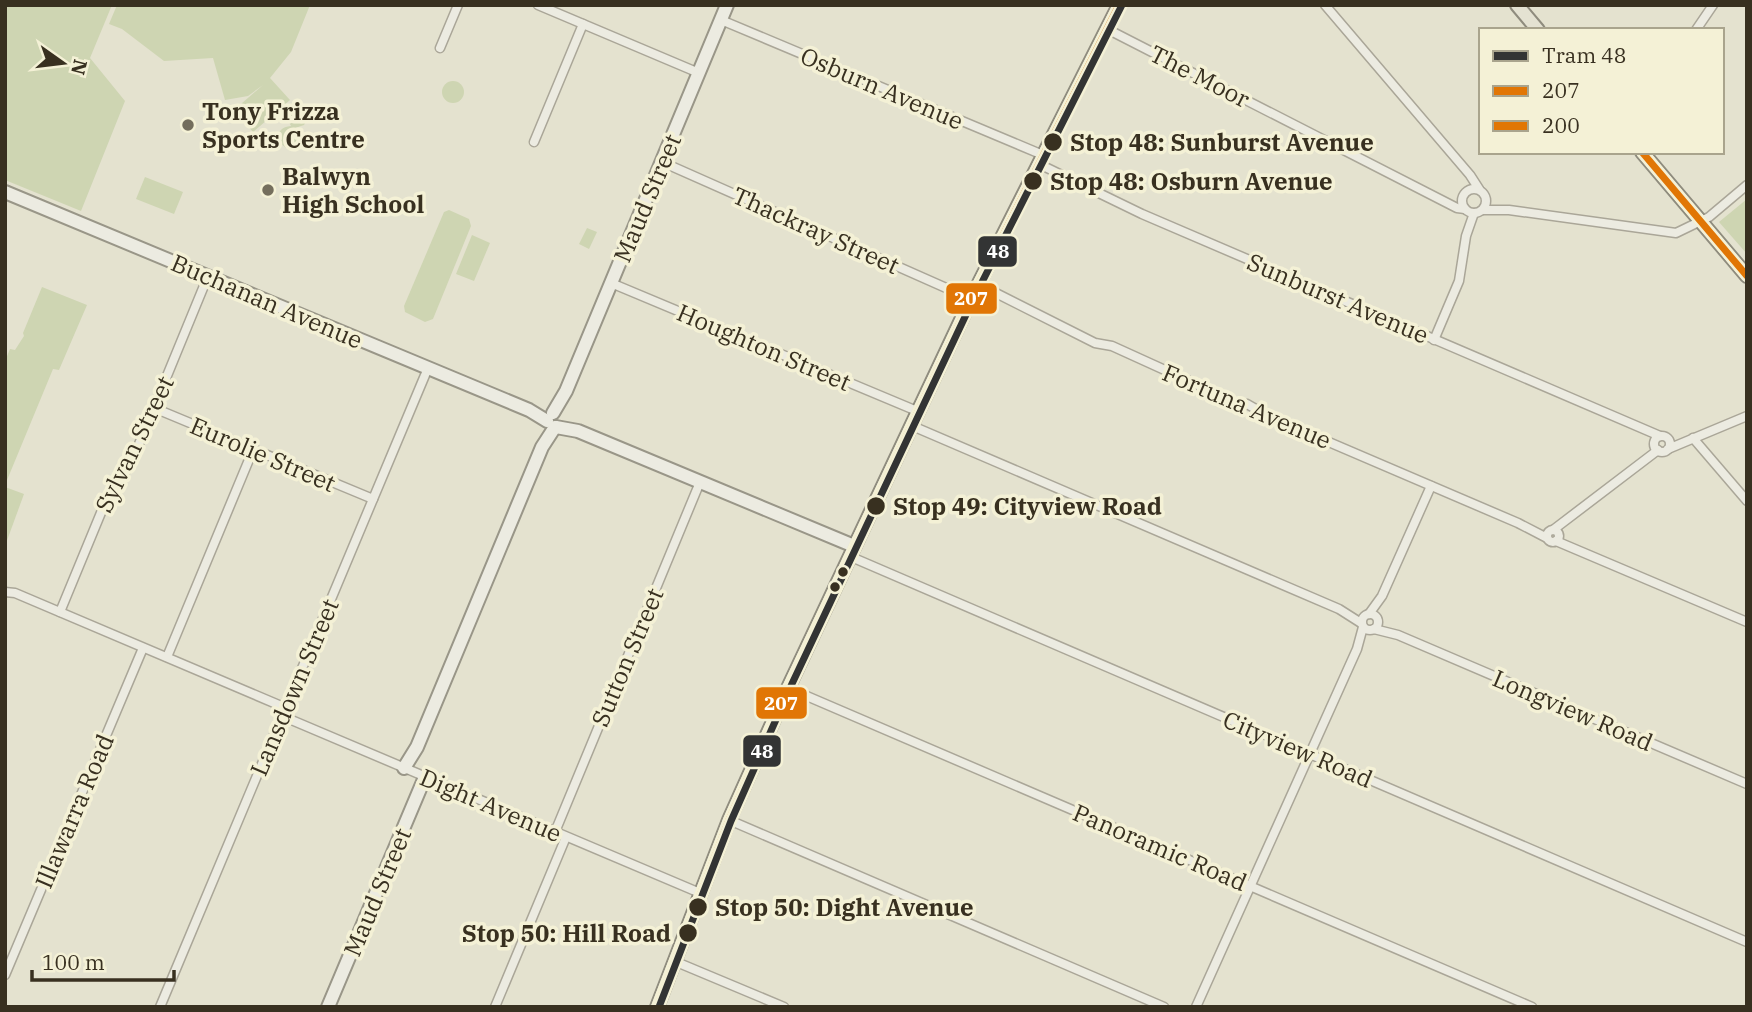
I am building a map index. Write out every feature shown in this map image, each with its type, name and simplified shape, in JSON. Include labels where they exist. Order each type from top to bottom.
[{"type":"main road","points":[[1517,5],[1536,28]]},
{"type":"main road","points":[[657,1007],[729,820],[788,688],[910,425],[1107,29],[1115,7]]},
{"type":"main road","points":[[1644,154],[1747,276]]},
{"type":"street","points":[[440,48],[458,5]]},
{"type":"street","points":[[538,5],[699,73]]},
{"type":"street","name":"Maud Street","points":[[408,770],[727,5]]},
{"type":"street","points":[[1325,5],[1460,164],[1474,189],[1509,210]]},
{"type":"street","points":[[1697,28],[1713,5]]},
{"type":"street","name":"Osburn Avenue","points":[[721,20],[1041,160]]},
{"type":"street","points":[[534,142],[583,24]]},
{"type":"street","name":"The Moor","points":[[1107,29],[1457,208],[1470,208]]},
{"type":"street","name":"Sunburst Avenue","points":[[1041,160],[1142,214],[1640,428],[1659,443]]},
{"type":"street","name":"Thackray Street","points":[[662,162],[971,299]]},
{"type":"street","points":[[1470,208],[1509,210],[1671,233],[1679,232],[1709,217],[1747,185]]},
{"type":"street","points":[[1434,340],[1459,281],[1470,208],[1464,194],[1474,189]]},
{"type":"street","name":"Buchanan Avenue","points":[[5,192],[554,420],[700,482],[851,551]]},
{"type":"street","points":[[1470,208],[1486,204],[1486,197]]},
{"type":"street","name":"Sylvan Street","points":[[60,612],[105,503],[129,466],[208,276]]},
{"type":"street","name":"Houghton Street","points":[[611,283],[917,411]]},
{"type":"street","name":"Fortuna Avenue","points":[[978,284],[1095,343],[1112,346],[1230,402],[1247,404],[1268,416],[1431,486],[1518,523],[1554,535],[1580,550],[1747,622]]},
{"type":"street","name":"Lansdown Street","points":[[160,1007],[428,368]]},
{"type":"street","name":"Eurolie Street","points":[[154,408],[373,499]]},
{"type":"street","points":[[1659,443],[1670,443],[1668,449],[1747,416]]},
{"type":"street","name":"Longview Road","points":[[910,425],[1747,784]]},
{"type":"street","points":[[1554,535],[1574,514],[1659,443],[1693,438]]},
{"type":"street","points":[[1693,438],[1747,501]]},
{"type":"street","points":[[167,657],[253,450]]},
{"type":"street","name":"Sutton Street","points":[[555,832],[700,482]]},
{"type":"street","points":[[1196,1007],[1431,486]]},
{"type":"street","name":"Cityview Road","points":[[851,551],[1310,754],[1747,942]]},
{"type":"street","name":"Dight Avenue","points":[[5,592],[15,593],[167,657],[408,770],[700,893]]},
{"type":"street","name":"Illawarra Road","points":[[5,975],[143,648]]},
{"type":"street","name":"Panoramic Road","points":[[788,688],[1532,1007]]},
{"type":"street","name":"Maud Street","points":[[328,1007],[425,777]]},
{"type":"street","points":[[729,820],[1164,1007]]},
{"type":"street","points":[[495,1007],[566,837]]},
{"type":"street","points":[[674,961],[783,1007]]},
{"type":"green space","points":[[5,5],[112,5],[90,58],[125,101],[81,211],[5,180]]},
{"type":"green space","points":[[117,5],[310,5],[291,52],[270,78],[290,100],[253,132],[234,110],[263,85],[248,96],[225,100],[213,58],[164,61],[122,29],[109,24]]},
{"type":"green space","points":[[453,81],[461,84],[464,92],[461,100],[453,103],[445,100],[442,92],[445,84]]},
{"type":"green space","points":[[295,106],[305,109],[308,118],[304,125],[295,128],[299,135],[297,143],[294,147],[286,148],[278,141],[278,135],[291,126],[286,116]]},
{"type":"green space","points":[[145,177],[183,192],[174,214],[136,199]]},
{"type":"green space","points":[[1747,199],[1747,254],[1719,222]]},
{"type":"green space","points":[[449,210],[469,219],[471,226],[433,319],[425,322],[405,312],[404,306],[444,212]]},
{"type":"green space","points":[[587,228],[597,232],[589,249],[579,244]]},
{"type":"green space","points":[[472,235],[490,243],[474,281],[456,274]]},
{"type":"green space","points":[[42,287],[87,305],[59,370],[53,369],[5,485],[5,361],[10,349],[15,350],[24,336]]},
{"type":"green space","points":[[5,487],[24,494],[5,546]]},
{"type":"tram line","name":"48","points":[[659,1007],[731,821],[790,688],[972,302],[1122,5]]},
{"type":"transit line","name":"207","points":[[657,1007],[729,820],[788,688],[971,299],[1119,5]]},
{"type":"transit line","name":"200","points":[[1644,154],[1747,276]]},
{"type":"place","name":"Tony Frizza Sports Centre","points":[[188,125]]},
{"type":"place","name":"Stop 48: Sunburst Avenue","points":[[1053,142]]},
{"type":"place","name":"Stop 48: Osburn Avenue","points":[[1033,181]]},
{"type":"place","name":"Balwyn High School","points":[[268,190]]},
{"type":"place","name":"Stop 49: Cityview Road","points":[[876,506]]},
{"type":"place","name":"Stop 50: Dight Avenue","points":[[698,907]]},
{"type":"place","name":"Stop 50: Hill Road","points":[[688,933]]}]
